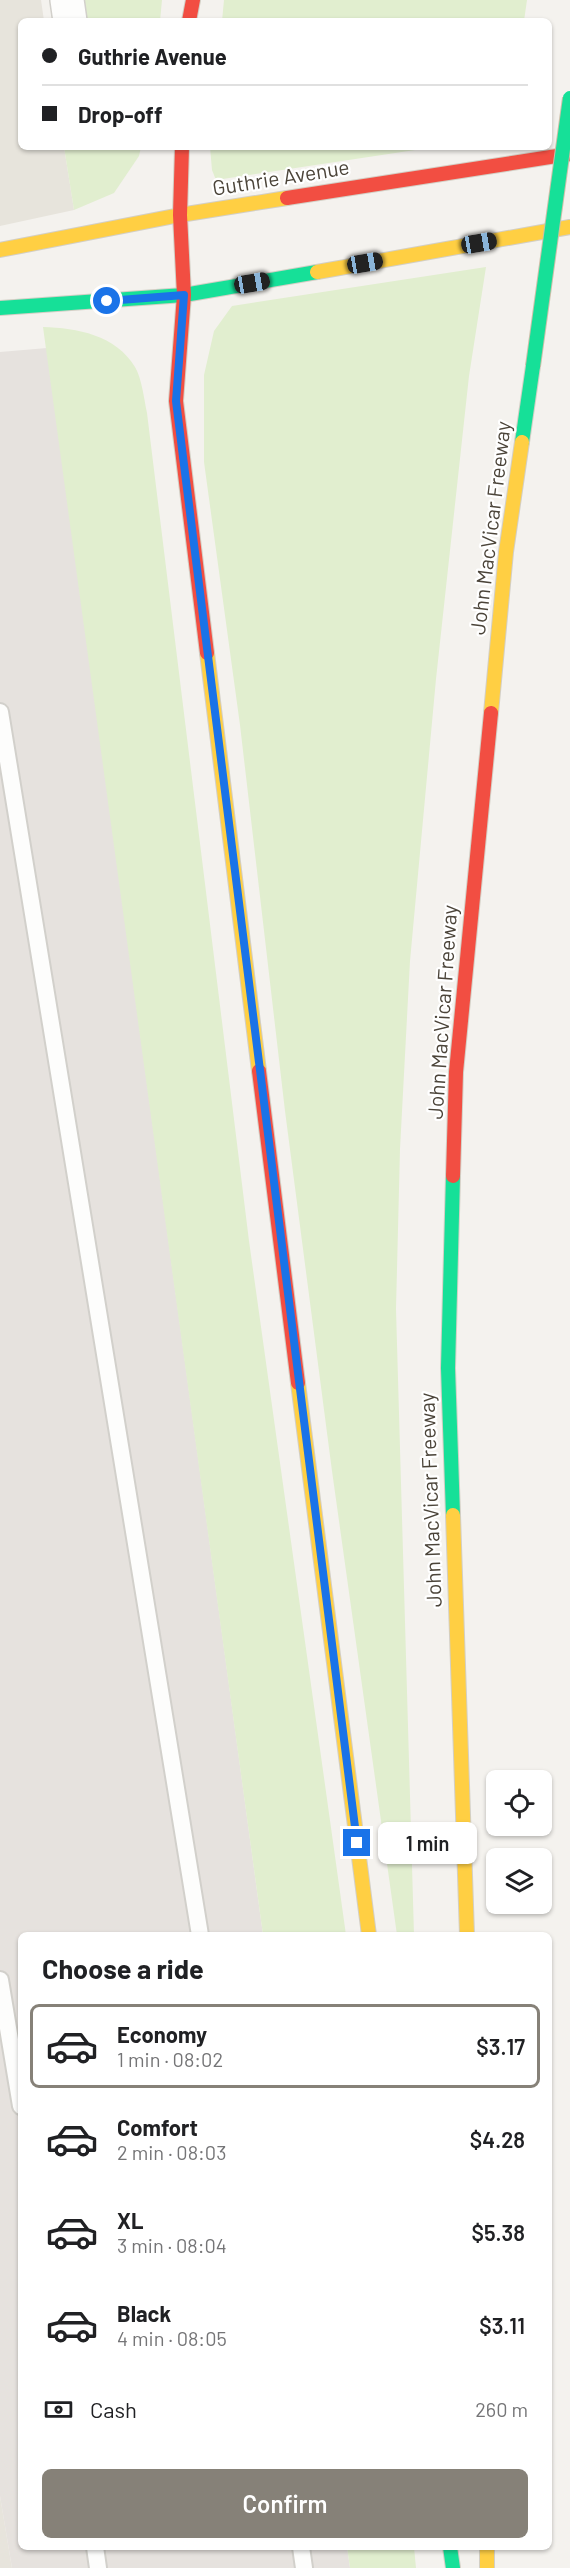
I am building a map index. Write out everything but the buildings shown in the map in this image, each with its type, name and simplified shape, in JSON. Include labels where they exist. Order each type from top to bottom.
[{"type":"main road","points":[[190,18],[193,0]]},
{"type":"main road","name":"John MacVicar Freeway","points":[[467,1932],[448,1368],[456,1072],[506,552],[570,98]]},
{"type":"main road","points":[[182,150],[180,215],[184,295],[176,401],[321,1576],[369,1932]]},
{"type":"main road","name":"Guthrie Avenue","points":[[0,250],[180,215],[570,154]]},
{"type":"main road","points":[[0,308],[184,295],[570,227]]},
{"type":"main road","points":[[450,2550],[453,2568]]},
{"type":"main road","points":[[487,2550],[487,2568]]},
{"type":"street","points":[[67,0],[70,18]]},
{"type":"lane","points":[[0,712],[200,1932]]},
{"type":"lane","points":[[0,1980],[18,2088]]},
{"type":"lane","points":[[95,2550],[98,2568]]},
{"type":"lane","points":[[301,2550],[304,2568]]},
{"type":"shaded area","points":[[0,0],[41,0],[44,18],[18,18],[18,150],[64,150],[74,210],[0,226]]},
{"type":"shaded area","points":[[47,348],[263,1932],[18,1932],[18,2550],[347,2550],[350,2568],[12,2568],[0,2496],[0,352]]},
{"type":"shaded area","points":[[0,2496],[12,2568],[0,2568]]},
{"type":"green space","points":[[83,0],[162,0],[160,18],[86,18]]},
{"type":"green space","points":[[224,0],[527,0],[524,18],[222,18]]},
{"type":"green space","points":[[64,150],[140,150],[139,156],[114,193],[74,210]]},
{"type":"green space","points":[[210,150],[415,150],[216,180],[212,170]]},
{"type":"green space","points":[[486,267],[469,376],[436,679],[410,961],[400,1149],[396,1309],[414,1932],[397,1932],[332,1471],[285,1111],[240,725],[204,462],[204,375],[214,331],[232,306]]},
{"type":"green space","points":[[43,327],[69,329],[95,335],[117,347],[135,367],[147,413],[249,1241],[346,1932],[263,1932]]},
{"type":"green space","points":[[347,2550],[414,2550],[416,2568],[350,2568]]},
{"type":"traffic: fast","points":[[533,366],[570,98]]},
{"type":"traffic: fast","points":[[0,308],[184,295],[317,272]]},
{"type":"traffic: fast","points":[[522,442],[533,366]]},
{"type":"traffic: fast","points":[[453,1176],[448,1368],[453,1515]]},
{"type":"traffic: fast","points":[[450,2550],[453,2568]]},
{"type":"traffic: slow","points":[[0,250],[180,215],[287,198]]},
{"type":"traffic: slow","points":[[317,272],[570,227]]},
{"type":"traffic: slow","points":[[491,713],[506,552],[522,442]]},
{"type":"traffic: slow","points":[[207,653],[259,1071]]},
{"type":"traffic: slow","points":[[298,1383],[369,1932]]},
{"type":"traffic: slow","points":[[453,1515],[467,1932]]},
{"type":"traffic: slow","points":[[487,2550],[487,2568]]},
{"type":"traffic: jam","points":[[190,18],[193,0]]},
{"type":"traffic: jam","points":[[182,150],[180,215],[184,295],[176,401],[207,653]]},
{"type":"traffic: jam","points":[[287,198],[570,154]]},
{"type":"traffic: jam","points":[[453,1176],[456,1072],[491,713]]},
{"type":"traffic: jam","points":[[259,1071],[298,1383]]},
{"type":"route","points":[[107,301],[184,295],[176,401],[323,1588],[357,1843]]}]
